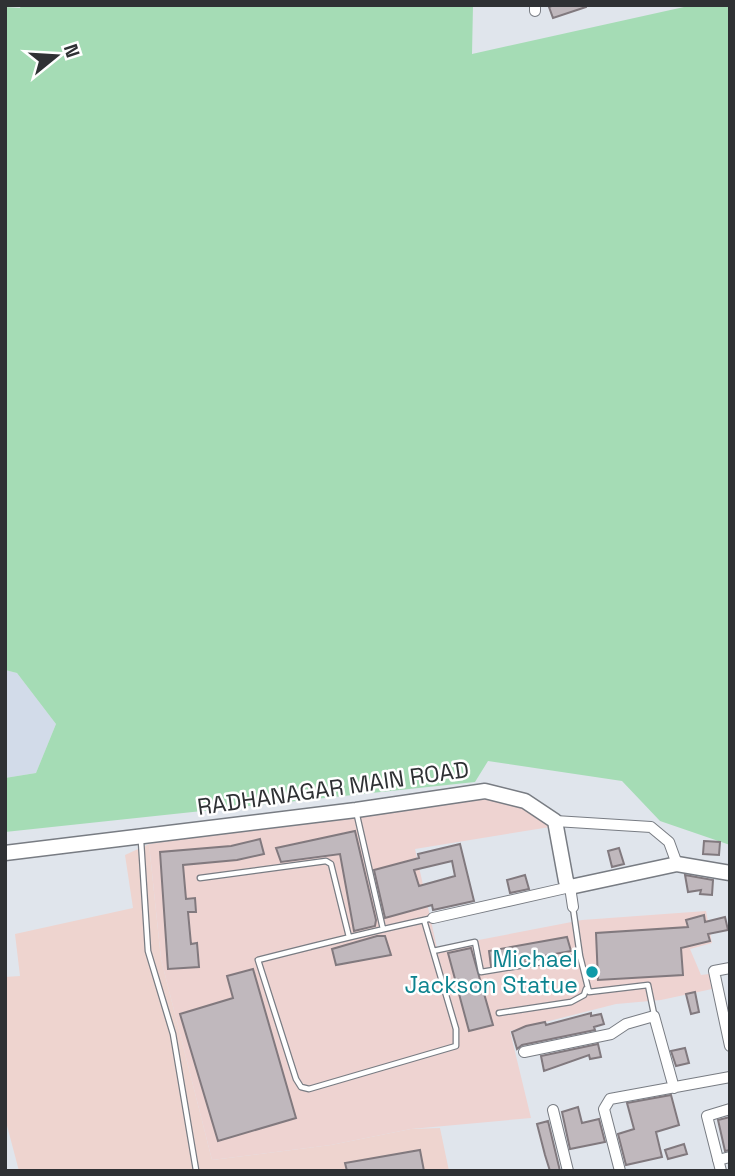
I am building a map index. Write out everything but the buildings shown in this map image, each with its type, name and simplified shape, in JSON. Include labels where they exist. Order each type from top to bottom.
[{"type":"street","name":"RADHANAGAR MAIN ROAD","points":[[5,853],[356,810],[485,791],[525,801],[555,821]]},
{"type":"street","points":[[573,907],[555,821],[651,827],[669,842],[677,864]]},
{"type":"street","points":[[429,919],[677,864],[730,873]]},
{"type":"street","points":[[730,968],[714,971],[730,1046]]},
{"type":"street","points":[[524,1052],[611,1034],[626,1024],[654,1016],[674,1087]]},
{"type":"street","points":[[620,1171],[604,1109],[610,1099],[730,1077]]},
{"type":"street","points":[[730,1109],[707,1116],[720,1165],[730,1157]]},
{"type":"street","points":[[553,1110],[568,1171]]},
{"type":"lane","points":[[356,810],[383,929]]},
{"type":"lane","points":[[141,836],[148,951],[173,1034],[194,1171]]},
{"type":"lane","points":[[200,878],[326,861],[331,864],[349,937]]},
{"type":"lane","points":[[573,907],[587,989],[591,993],[648,985],[654,1016]]},
{"type":"lane","points":[[429,919],[433,951],[456,1030],[456,1046],[304,1088],[296,1079],[258,960],[429,919]]},
{"type":"lane","points":[[433,951],[475,942],[481,972],[580,956]]},
{"type":"lane","points":[[499,1013],[571,1002],[584,995],[587,989]]},
{"type":"shaded area","points":[[5,670],[17,673],[56,724],[36,773],[5,778]]},
{"type":"shaded area","points":[[481,793],[518,804],[550,827],[415,849],[437,948],[582,920],[706,911],[712,943],[690,949],[701,975],[709,974],[712,989],[661,1000],[616,1004],[510,1031],[531,1118],[411,1129],[331,1145],[212,1160],[161,959],[149,844]]},
{"type":"shaded area","points":[[149,844],[161,959],[212,1160],[331,1145],[411,1129],[440,1128],[449,1171],[19,1171],[5,1118],[5,977],[20,976],[15,934],[133,908],[125,855]]},
{"type":"green space","points":[[21,5],[473,5],[472,54],[693,5],[730,5],[730,845],[660,821],[622,781],[488,761],[475,782],[5,832],[5,778],[36,773],[56,724],[17,673],[5,670],[5,7],[20,8]]},
{"type":"place","name":"Michael Jackson Statue","points":[[592,972]]}]
